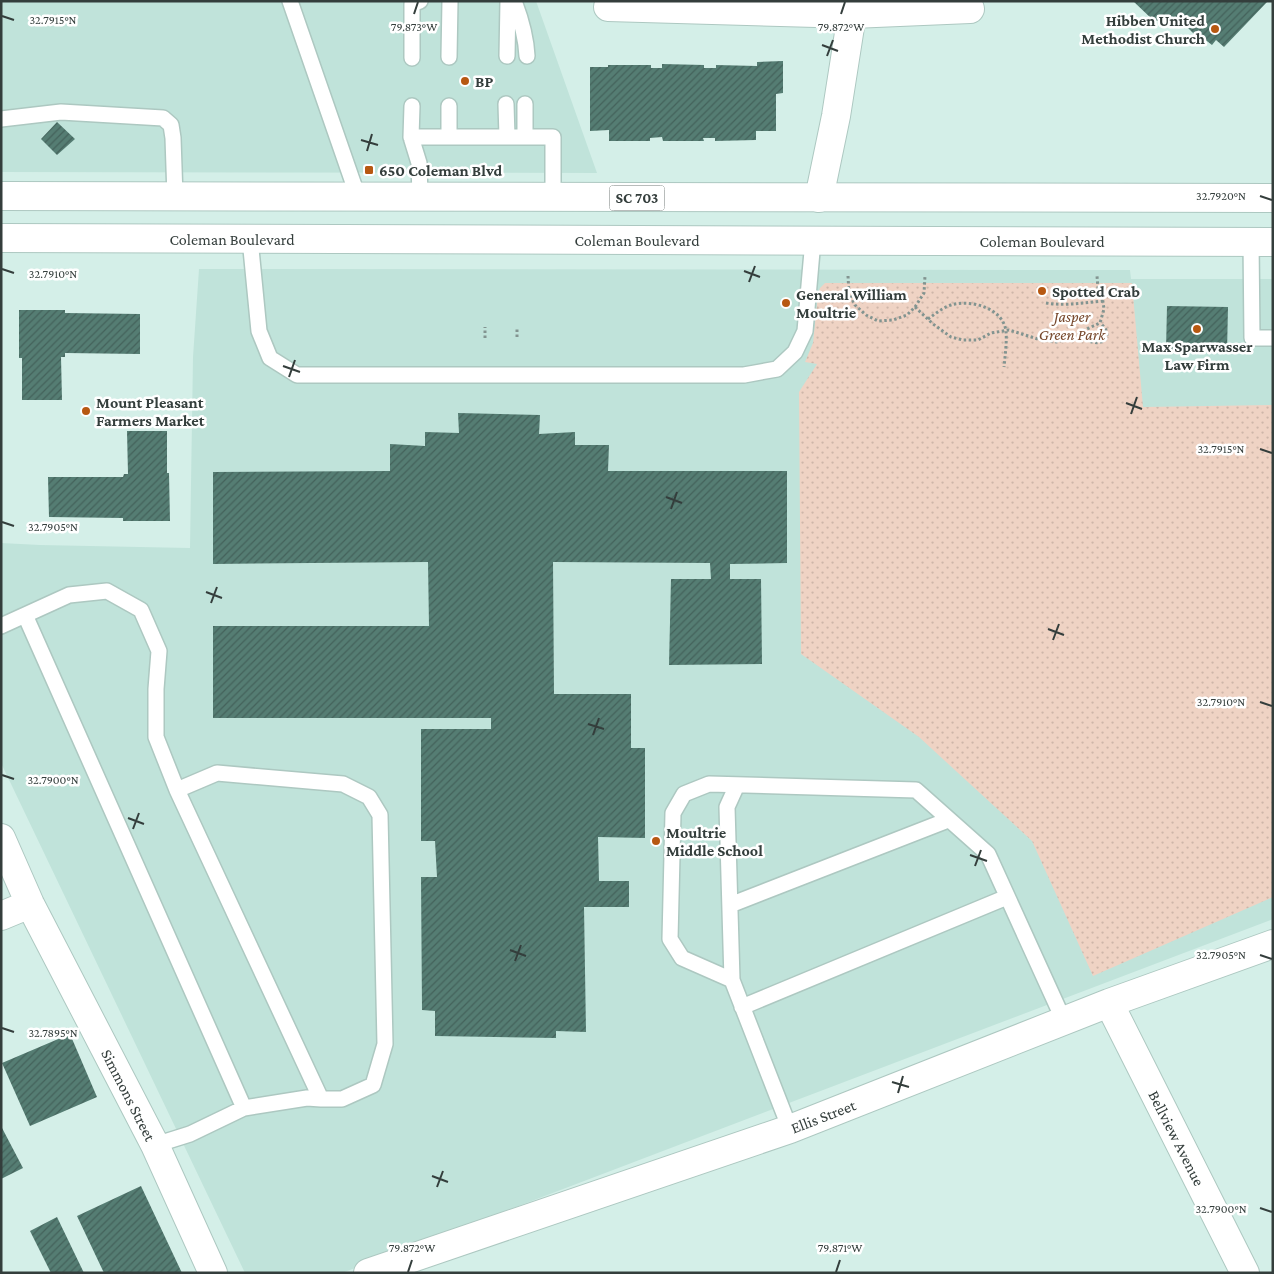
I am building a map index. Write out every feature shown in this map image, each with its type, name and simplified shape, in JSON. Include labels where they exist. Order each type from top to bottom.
[{"type":"main road","points":[[608,7],[970,9],[967,1]]},
{"type":"main road","points":[[508,240],[619,223],[791,223],[819,198],[836,116],[852,8]]},
{"type":"main road","name":"SC 703","points":[[1,196],[1273,198]]},
{"type":"main road","name":"Coleman Boulevard","points":[[1,238],[1262,242]]},
{"type":"main road","name":"Simmons Street","points":[[1,838],[30,904],[154,1144],[213,1273]]},
{"type":"main road","points":[[1,916],[30,904]]},
{"type":"main road","name":"Ellis Street","points":[[368,1273],[790,1129],[1064,1021],[1273,944]]},
{"type":"main road","name":"Bellview Avenue","points":[[1109,1004],[1245,1273]]},
{"type":"lane","points":[[290,1],[358,197]]},
{"type":"lane","points":[[412,58],[412,4],[420,1]]},
{"type":"lane","points":[[450,1],[450,57]]},
{"type":"lane","points":[[507,56],[508,1]]},
{"type":"lane","points":[[514,1],[526,42],[527,56]]},
{"type":"lane","points":[[506,104],[507,137]]},
{"type":"lane","points":[[525,104],[525,137]]},
{"type":"lane","points":[[412,106],[411,137],[419,163],[420,197]]},
{"type":"lane","points":[[448,106],[448,137]]},
{"type":"lane","points":[[1,119],[61,112],[163,118],[171,125],[173,138],[175,197]]},
{"type":"lane","points":[[411,137],[552,137],[552,197]]},
{"type":"lane","points":[[250,239],[259,331],[270,358],[297,375],[744,375],[777,369],[795,352],[805,331],[813,240]]},
{"type":"lane","points":[[1262,242],[1252,338],[1273,338]]},
{"type":"lane","points":[[1,626],[69,595],[107,591],[141,610],[159,651],[156,689],[156,737],[176,790],[321,1100]]},
{"type":"lane","points":[[25,615],[244,1108]]},
{"type":"lane","points":[[154,1144],[190,1134],[244,1108],[307,1098],[321,1100],[342,1099],[373,1085],[385,1044],[380,815],[369,797],[343,784],[217,773],[176,790]]},
{"type":"lane","points":[[732,980],[682,958],[670,939],[673,813],[684,794],[709,784],[916,790],[988,854],[1064,1021]]},
{"type":"lane","points":[[737,785],[728,807],[732,980],[790,1129]]},
{"type":"lane","points":[[730,905],[948,820]]},
{"type":"lane","points":[[742,1007],[1007,897]]},
{"type":"path","points":[[848,276],[849,293],[855,304],[866,315],[878,321],[894,320],[907,315],[924,293],[925,276]]},
{"type":"path","points":[[915,307],[951,337],[963,340],[978,340],[990,334],[1009,330],[1041,340],[1058,342],[1100,323],[1104,309],[1102,295],[1098,288],[1097,276]]},
{"type":"path","points":[[1046,303],[1057,305],[1103,301]]},
{"type":"path","points":[[928,319],[941,310],[953,305],[977,304],[991,311],[1001,319],[1006,331],[1004,367]]},
{"type":"path","points":[[1078,333],[1085,340],[1100,343],[1108,333],[1106,328],[1100,323]]},
{"type":"path","points":[[485,327],[485,338]]},
{"type":"path","points":[[517,327],[517,337]]},
{"type":"shaded area","points":[[1,1],[536,1],[597,173],[1,172]]},
{"type":"shaded area","name":"Moultrie Middle School","points":[[199,269],[1130,270],[1131,279],[1273,279],[1273,919],[342,1273],[245,1273],[1,763],[1,543],[190,548],[193,357]]},
{"type":"green space","name":"Jasper Green Park","points":[[825,283],[1132,283],[1143,407],[1273,405],[1273,897],[1093,976],[1032,841],[919,737],[801,654],[799,392],[817,364],[805,362],[813,343],[818,294],[820,288]]},
{"type":"building","name":"Hibben United Methodist Church","points":[[1133,1],[1268,1],[1224,47],[1216,40],[1212,45],[1203,38],[1199,39],[1179,19],[1154,21]]},
{"type":"building","points":[[783,61],[783,93],[776,94],[776,131],[756,131],[756,140],[715,141],[715,138],[703,138],[704,141],[663,141],[662,137],[650,138],[650,141],[609,141],[609,130],[590,131],[590,67],[651,65],[651,68],[662,68],[662,64],[704,65],[704,68],[716,68],[716,65],[757,66],[757,62]]},
{"type":"building","points":[[57,122],[75,139],[57,155],[41,139]]},
{"type":"building","name":"Max Sparwasser Law Firm","points":[[1167,306],[1228,307],[1227,352],[1166,350]]},
{"type":"building","points":[[19,310],[65,310],[65,313],[140,314],[140,354],[65,353],[65,357],[61,357],[62,400],[22,400],[22,358],[19,358]]},
{"type":"building","points":[[458,413],[540,415],[539,434],[575,432],[575,445],[609,445],[608,471],[787,471],[787,563],[730,564],[730,579],[761,579],[762,664],[669,665],[671,579],[711,579],[710,563],[553,562],[554,694],[631,694],[631,748],[645,748],[645,838],[598,837],[599,881],[629,881],[629,907],[584,907],[586,1032],[556,1031],[556,1038],[435,1036],[435,1011],[422,1010],[421,877],[437,877],[435,841],[421,841],[421,729],[491,729],[491,718],[213,718],[213,626],[429,626],[428,562],[213,564],[213,472],[390,471],[390,444],[425,446],[425,432],[459,433]]},
{"type":"building","points":[[127,431],[167,431],[170,521],[123,521],[123,518],[49,517],[48,477],[123,477],[124,474],[128,474]]},
{"type":"building","points":[[70,1034],[97,1097],[30,1126],[2,1063]]},
{"type":"building","points":[[1,1126],[23,1168],[1,1179]]},
{"type":"building","points":[[141,1186],[182,1273],[104,1273],[77,1216]]},
{"type":"building","points":[[57,1217],[84,1273],[51,1273],[30,1231]]},
{"type":"place","name":"Hibben United Methodist Church","points":[[1215,29]]},
{"type":"place","name":"BP","points":[[465,81]]},
{"type":"place","name":"650 Coleman Blvd","points":[[369,170]]},
{"type":"place","name":"Spotted Crab","points":[[1042,291]]},
{"type":"place","name":"General William Moultrie","points":[[786,303]]},
{"type":"place","name":"Max Sparwasser Law Firm","points":[[1197,329]]},
{"type":"place","name":"Mount Pleasant Farmers Market","points":[[86,411]]},
{"type":"place","name":"Moultrie Middle School","points":[[656,841]]}]
